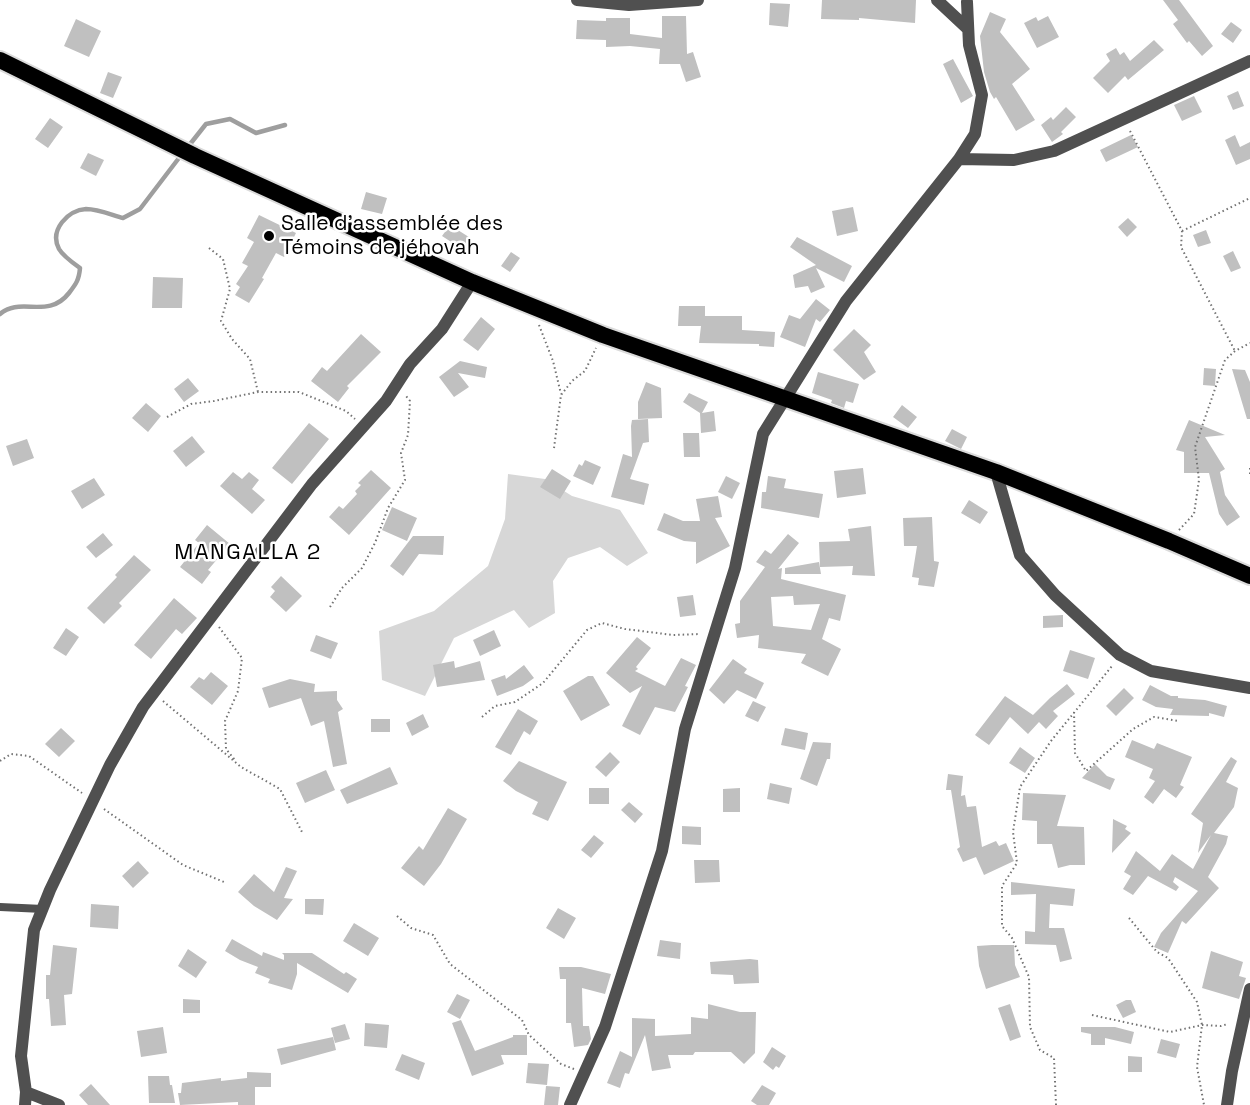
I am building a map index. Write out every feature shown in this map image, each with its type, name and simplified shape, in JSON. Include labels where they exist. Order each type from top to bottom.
[{"type":"highway","points":[[0,60],[195,156],[472,282],[603,334],[996,472],[1170,541],[1250,576]]},
{"type":"street","points":[[578,0],[629,5],[698,0]]},
{"type":"street","points":[[937,0],[968,28]]},
{"type":"street","points":[[570,1105],[605,1028],[662,850],[685,729],[735,568],[763,434],[846,301],[959,159],[975,134],[982,95],[969,45],[967,2]]},
{"type":"street","points":[[959,159],[1014,160],[1054,151],[1250,61]]},
{"type":"street","points":[[25,1105],[26,1092],[21,1056],[34,930],[116,755],[143,707],[312,484],[386,401],[410,364],[442,329],[472,282]]},
{"type":"street","points":[[996,472],[1020,555],[1055,595],[1120,655],[1151,671],[1250,688]]},
{"type":"street","points":[[1227,1105],[1250,989]]},
{"type":"street","points":[[26,1092],[59,1105]]},
{"type":"lane","points":[[0,907],[43,909]]},
{"type":"path","points":[[1124,119],[1182,231],[1181,248],[1235,351]]},
{"type":"path","points":[[1182,231],[1250,198]]},
{"type":"path","points":[[209,248],[223,259],[230,289],[221,321],[232,339],[250,358],[258,392]]},
{"type":"path","points":[[531,306],[553,361],[561,395],[554,448]]},
{"type":"path","points":[[561,395],[572,381],[585,371],[603,334]]},
{"type":"path","points":[[1170,541],[1194,514],[1200,480],[1195,447],[1225,360],[1235,351],[1250,343]]},
{"type":"path","points":[[330,607],[342,588],[362,568],[375,543],[388,508],[405,480],[401,453],[408,435],[410,401],[397,384]]},
{"type":"path","points":[[167,417],[191,404],[258,392],[299,392],[346,411],[364,426]]},
{"type":"path","points":[[1250,468],[1250,475]]},
{"type":"path","points":[[212,617],[242,658],[238,691],[225,720],[226,749],[241,766]]},
{"type":"path","points":[[482,717],[495,706],[515,702],[543,683],[587,630],[602,624],[673,635],[715,633]]},
{"type":"path","points":[[1056,1105],[1054,1058],[1040,1050],[1030,1027],[1029,977],[1012,938],[1002,926],[1002,886],[1017,863],[1013,832],[1020,787],[1051,741],[1120,655]]},
{"type":"path","points":[[154,693],[241,766],[280,789],[302,832]]},
{"type":"path","points":[[1074,712],[1075,753],[1086,771],[1133,729],[1154,717],[1179,721]]},
{"type":"path","points":[[0,761],[10,754],[29,756],[183,864],[224,882]]},
{"type":"path","points":[[397,916],[411,928],[433,935],[450,964],[522,1020],[529,1035],[561,1064],[585,1073]]},
{"type":"path","points":[[1129,918],[1157,952],[1168,958],[1197,1002],[1202,1025],[1197,1067],[1204,1105]]},
{"type":"path","points":[[1092,1015],[1170,1032],[1202,1025],[1221,1026],[1245,1018]]},
{"type":"shaded area","points":[[508,474],[545,479],[572,496],[620,510],[648,553],[627,566],[600,547],[568,558],[553,581],[555,613],[529,628],[514,610],[454,638],[425,696],[382,680],[379,631],[434,611],[488,566],[505,519]]},
{"type":"building","points":[[822,0],[916,0],[915,23],[859,18],[859,20],[821,19]]},
{"type":"building","points":[[1163,0],[1179,0],[1213,46],[1202,56],[1189,41],[1187,43],[1173,24],[1178,20]]},
{"type":"building","points":[[770,3],[790,4],[788,27],[769,25]]},
{"type":"building","points":[[990,12],[1006,19],[1000,32],[1030,69],[1012,84],[1035,120],[1016,131],[996,97],[994,99],[990,92],[984,72],[980,36]]},
{"type":"building","points":[[662,16],[686,16],[687,54],[693,52],[701,77],[686,82],[680,64],[659,64],[660,49],[630,46],[606,47],[606,40],[576,39],[577,20],[606,21],[606,18],[630,18],[630,34],[662,38]]},
{"type":"building","points":[[1048,16],[1059,37],[1037,48],[1024,23],[1036,17],[1038,21]]},
{"type":"building","points":[[76,19],[101,31],[89,57],[64,46]]},
{"type":"building","points":[[1231,22],[1242,30],[1233,43],[1221,34]]},
{"type":"building","points":[[1154,40],[1164,50],[1128,80],[1125,76],[1108,93],[1093,78],[1110,61],[1106,54],[1116,48],[1120,55],[1124,52],[1130,61]]},
{"type":"building","points":[[953,59],[973,96],[961,103],[943,64]]},
{"type":"building","points":[[108,72],[122,77],[113,98],[100,93]]},
{"type":"building","points":[[1238,91],[1244,106],[1233,110],[1227,96]]},
{"type":"building","points":[[1194,96],[1202,112],[1182,121],[1174,105]]},
{"type":"building","points":[[1066,107],[1076,117],[1061,132],[1063,134],[1052,142],[1041,125],[1051,117],[1053,120]]},
{"type":"building","points":[[50,118],[63,127],[48,148],[35,139]]},
{"type":"building","points":[[1131,135],[1138,147],[1106,162],[1100,150]]},
{"type":"building","points":[[1235,135],[1240,147],[1250,142],[1250,159],[1236,165],[1225,140]]},
{"type":"building","points":[[88,153],[104,160],[96,176],[80,168]]},
{"type":"building","points":[[366,192],[387,198],[382,214],[361,209]]},
{"type":"building","points":[[853,207],[858,231],[837,236],[832,211]]},
{"type":"building","points":[[259,215],[296,233],[284,257],[276,253],[249,303],[235,295],[240,287],[236,284],[248,266],[242,263],[254,242],[247,238]]},
{"type":"building","points":[[1128,218],[1137,227],[1127,237],[1118,227]]},
{"type":"building","points":[[450,225],[472,239],[465,251],[442,236]]},
{"type":"building","points":[[1206,230],[1211,243],[1198,247],[1193,235]]},
{"type":"building","points":[[797,237],[852,266],[844,282],[816,268],[825,287],[811,293],[808,286],[795,288],[793,275],[816,265],[790,247]]},
{"type":"building","points":[[1233,251],[1241,268],[1231,272],[1223,256]]},
{"type":"building","points":[[511,252],[520,258],[510,272],[501,266]]},
{"type":"building","points":[[153,277],[183,278],[182,308],[152,308]]},
{"type":"building","points":[[816,299],[830,310],[820,322],[816,319],[805,347],[780,337],[789,315],[800,319]]},
{"type":"building","points":[[679,306],[705,306],[705,316],[742,316],[742,330],[775,332],[774,347],[759,346],[759,344],[699,343],[701,326],[678,326]]},
{"type":"building","points":[[481,317],[495,329],[478,351],[463,340]]},
{"type":"building","points":[[854,329],[871,345],[864,352],[876,372],[864,380],[833,350]]},
{"type":"building","points":[[361,334],[381,352],[347,386],[349,388],[338,402],[311,381],[322,367],[327,371]]},
{"type":"building","points":[[460,361],[487,367],[485,378],[458,373],[469,387],[454,397],[439,377]]},
{"type":"building","points":[[1204,368],[1216,369],[1215,386],[1203,385]]},
{"type":"building","points":[[1232,369],[1245,370],[1250,382],[1250,419],[1247,419]]},
{"type":"building","points":[[818,372],[859,384],[853,403],[846,401],[844,408],[831,403],[832,400],[812,393]]},
{"type":"building","points":[[188,378],[199,391],[184,402],[174,389]]},
{"type":"building","points":[[646,382],[661,388],[662,418],[638,419],[638,402]]},
{"type":"building","points":[[689,393],[708,402],[702,413],[714,411],[716,431],[701,433],[700,413],[683,402]]},
{"type":"building","points":[[146,403],[161,416],[148,432],[132,418]]},
{"type":"building","points":[[902,405],[917,417],[908,428],[893,417]]},
{"type":"building","points":[[648,419],[649,442],[643,443],[630,479],[649,484],[644,505],[611,497],[623,454],[632,457],[632,420]]},
{"type":"building","points":[[1189,420],[1225,435],[1205,437],[1225,469],[1220,472],[1225,495],[1240,517],[1227,526],[1219,514],[1209,473],[1184,473],[1184,452],[1176,450]]},
{"type":"building","points":[[309,423],[329,439],[292,484],[272,468]]},
{"type":"building","points":[[952,429],[967,437],[961,449],[945,441]]},
{"type":"building","points":[[683,433],[699,433],[700,457],[684,457]]},
{"type":"building","points":[[192,436],[205,452],[186,467],[173,451]]},
{"type":"building","points":[[27,439],[34,458],[13,466],[6,446]]},
{"type":"building","points":[[585,460],[601,467],[593,485],[573,476],[579,464],[582,466]]},
{"type":"building","points":[[863,468],[866,494],[837,498],[834,471]]},
{"type":"building","points":[[552,469],[571,481],[560,499],[540,487]]},
{"type":"building","points":[[371,470],[391,488],[349,535],[329,517],[339,506],[343,509],[357,494],[355,491],[361,485],[358,483]]},
{"type":"building","points":[[233,472],[242,479],[249,472],[259,480],[252,489],[265,500],[252,514],[220,486]]},
{"type":"building","points":[[726,476],[740,483],[732,499],[718,492]]},
{"type":"building","points":[[768,476],[786,479],[784,488],[823,494],[819,518],[761,508],[762,492],[766,492]]},
{"type":"building","points":[[94,478],[105,495],[82,509],[71,491]]},
{"type":"building","points":[[718,496],[722,517],[715,518],[730,546],[696,564],[696,542],[684,541],[657,530],[664,513],[683,521],[700,521],[696,499]]},
{"type":"building","points":[[969,500],[988,512],[980,524],[961,513]]},
{"type":"building","points":[[392,507],[417,518],[407,541],[382,530]]},
{"type":"building","points":[[932,517],[934,561],[939,562],[934,587],[918,585],[919,578],[912,577],[917,546],[904,546],[903,518]]},
{"type":"building","points":[[207,525],[230,544],[208,570],[211,572],[202,584],[180,567],[199,543],[195,540]]},
{"type":"building","points":[[871,526],[875,576],[852,575],[853,566],[820,567],[819,542],[850,541],[848,529]]},
{"type":"building","points":[[103,533],[113,545],[96,558],[86,547]]},
{"type":"building","points":[[788,534],[799,543],[778,569],[782,568],[781,579],[846,595],[840,621],[829,618],[822,639],[841,649],[828,676],[801,663],[806,654],[758,648],[759,635],[737,638],[735,624],[740,623],[740,601],[765,567],[756,562],[765,550],[771,554]],"holes":[[[793,596],[794,605],[820,604],[811,630],[773,626],[771,597]]]},
{"type":"building","points":[[413,536],[444,536],[443,555],[419,554],[403,576],[390,566]]},
{"type":"building","points":[[134,555],[151,570],[119,603],[122,606],[104,624],[87,608],[117,577],[115,575]]},
{"type":"building","points":[[819,562],[821,574],[785,574],[785,568]]},
{"type":"building","points":[[281,576],[302,596],[286,612],[270,597],[275,591],[271,587]]},
{"type":"building","points":[[693,595],[696,615],[680,617],[677,597]]},
{"type":"building","points":[[174,598],[197,618],[182,634],[176,629],[151,659],[134,645]]},
{"type":"building","points":[[1063,615],[1063,627],[1043,628],[1043,616]]},
{"type":"building","points":[[66,628],[79,637],[66,656],[53,648]]},
{"type":"building","points":[[494,630],[501,646],[480,656],[473,640]]},
{"type":"building","points":[[316,635],[338,643],[331,659],[310,651]]},
{"type":"building","points":[[637,637],[651,648],[635,671],[665,686],[681,658],[696,665],[675,712],[655,707],[640,735],[622,726],[642,686],[630,693],[606,673]]},
{"type":"building","points":[[1070,650],[1095,658],[1088,679],[1063,671]]},
{"type":"building","points":[[733,659],[747,669],[744,673],[764,683],[756,699],[737,690],[724,704],[709,690]]},
{"type":"building","points":[[454,661],[455,668],[480,661],[485,680],[437,687],[433,665]]},
{"type":"building","points":[[524,665],[534,678],[523,686],[497,696],[491,680],[505,675],[506,679]]},
{"type":"building","points":[[211,672],[228,686],[212,705],[190,687],[199,677],[204,680]]},
{"type":"building","points":[[588,676],[593,676],[610,705],[581,721],[563,691]]},
{"type":"building","points":[[290,679],[315,684],[314,692],[337,691],[337,700],[343,709],[338,712],[347,764],[333,767],[324,721],[311,726],[301,698],[269,708],[262,688]]},
{"type":"building","points":[[1067,684],[1075,694],[1053,711],[1058,716],[1046,729],[1039,722],[1028,734],[1010,717],[989,745],[975,735],[1005,696],[1033,715]]},
{"type":"building","points":[[1150,685],[1171,696],[1178,696],[1178,698],[1205,700],[1227,706],[1224,717],[1209,713],[1209,716],[1170,715],[1173,709],[1156,707],[1142,700]]},
{"type":"building","points":[[1124,688],[1134,698],[1116,716],[1106,706]]},
{"type":"building","points":[[753,701],[766,707],[758,722],[745,716]]},
{"type":"building","points":[[518,709],[538,721],[530,735],[524,731],[511,755],[495,747]]},
{"type":"building","points":[[423,714],[429,727],[412,736],[406,723]]},
{"type":"building","points":[[371,719],[390,719],[390,732],[371,732]]},
{"type":"building","points":[[61,728],[75,741],[59,757],[45,744]]},
{"type":"building","points":[[785,728],[808,733],[805,750],[781,745]]},
{"type":"building","points":[[1132,740],[1154,749],[1157,743],[1192,757],[1180,785],[1184,787],[1176,798],[1164,789],[1153,804],[1144,797],[1155,781],[1149,778],[1153,769],[1125,757]]},
{"type":"building","points":[[813,742],[831,743],[830,759],[827,759],[817,786],[800,779]]},
{"type":"building","points":[[1020,747],[1035,758],[1025,773],[1009,763]]},
{"type":"building","points":[[610,752],[620,762],[606,777],[595,767]]},
{"type":"building","points":[[1231,757],[1237,761],[1226,782],[1238,788],[1234,807],[1214,833],[1228,836],[1208,877],[1219,888],[1186,924],[1182,921],[1168,953],[1154,947],[1161,933],[1198,891],[1175,877],[1173,882],[1179,887],[1176,891],[1148,876],[1133,895],[1123,889],[1131,876],[1124,872],[1136,851],[1160,871],[1172,854],[1193,869],[1211,835],[1198,853],[1203,823],[1191,814]]},
{"type":"building","points":[[519,761],[567,782],[548,821],[532,814],[538,802],[516,791],[503,781]]},
{"type":"building","points":[[1095,764],[1107,776],[1115,779],[1110,790],[1082,778]]},
{"type":"building","points":[[390,767],[398,784],[347,804],[340,790]]},
{"type":"building","points":[[326,770],[335,790],[305,803],[296,783]]},
{"type":"building","points":[[948,774],[963,776],[961,796],[965,795],[967,807],[976,806],[982,847],[996,841],[999,846],[1006,843],[1014,861],[984,875],[976,857],[963,862],[957,849],[960,847],[951,790],[946,790]]},
{"type":"building","points":[[770,783],[792,788],[789,804],[767,799]]},
{"type":"building","points":[[589,788],[609,788],[609,804],[589,804]]},
{"type":"building","points":[[740,788],[740,812],[723,812],[723,789]]},
{"type":"building","points":[[1023,793],[1066,795],[1057,826],[1084,827],[1085,865],[1058,868],[1052,844],[1037,844],[1037,821],[1022,820]]},
{"type":"building","points":[[629,802],[643,814],[635,823],[621,810]]},
{"type":"building","points":[[448,808],[467,819],[441,864],[424,886],[401,868],[419,846],[423,850]]},
{"type":"building","points":[[1113,819],[1127,826],[1125,829],[1131,833],[1112,853]]},
{"type":"building","points":[[682,826],[701,827],[701,845],[682,844]]},
{"type":"building","points":[[594,835],[604,843],[591,858],[581,850]]},
{"type":"building","points":[[694,860],[719,860],[720,882],[695,883]]},
{"type":"building","points":[[138,861],[149,873],[133,888],[122,876]]},
{"type":"building","points":[[286,867],[297,871],[284,898],[293,899],[277,920],[254,906],[238,892],[254,874],[274,892]]},
{"type":"building","points":[[1011,882],[1075,889],[1073,906],[1050,904],[1049,928],[1064,928],[1072,959],[1060,962],[1056,945],[1025,944],[1025,931],[1035,932],[1036,894],[1011,895]]},
{"type":"building","points":[[305,899],[324,899],[323,915],[305,914]]},
{"type":"building","points":[[91,904],[119,906],[118,929],[90,927]]},
{"type":"building","points":[[558,908],[576,918],[564,939],[546,928]]},
{"type":"building","points":[[354,923],[379,938],[368,956],[343,941]]},
{"type":"building","points":[[232,939],[262,956],[263,952],[284,960],[282,953],[312,953],[344,974],[346,972],[357,979],[348,993],[297,963],[297,974],[292,990],[268,983],[270,979],[255,973],[258,967],[225,951]]},
{"type":"building","points":[[660,940],[681,943],[680,959],[657,956]]},
{"type":"building","points":[[53,945],[77,948],[72,994],[64,995],[66,1025],[51,1026],[49,999],[46,999],[46,975],[50,975]]},
{"type":"building","points":[[1014,945],[1015,965],[1020,977],[986,989],[979,966],[977,946]]},
{"type":"building","points":[[188,949],[207,962],[196,978],[178,966]]},
{"type":"building","points":[[1211,951],[1243,962],[1239,976],[1246,978],[1239,999],[1202,988]]},
{"type":"building","points":[[758,960],[759,983],[734,984],[733,975],[711,974],[710,962]]},
{"type":"building","points":[[559,967],[581,967],[611,974],[605,994],[582,988],[583,1026],[589,1026],[591,1039],[588,1045],[574,1047],[571,1023],[566,1023],[566,979],[560,979]]},
{"type":"building","points":[[457,994],[470,1000],[460,1019],[447,1012]]},
{"type":"building","points":[[183,999],[200,1000],[200,1013],[183,1013]]},
{"type":"building","points":[[1131,1000],[1136,1012],[1123,1018],[1116,1005]]},
{"type":"building","points":[[708,1004],[740,1012],[756,1012],[755,1053],[744,1064],[731,1052],[695,1052],[693,1055],[668,1055],[671,1068],[652,1071],[645,1035],[629,1074],[625,1073],[620,1088],[607,1083],[620,1051],[632,1057],[632,1018],[655,1019],[655,1036],[691,1034],[691,1017],[708,1019]]},
{"type":"building","points":[[1010,1004],[1021,1037],[1010,1041],[998,1008]]},
{"type":"building","points":[[461,1020],[475,1051],[513,1037],[513,1035],[527,1035],[527,1055],[501,1055],[504,1064],[472,1076],[452,1023]]},
{"type":"building","points":[[365,1023],[389,1025],[387,1048],[364,1046]]},
{"type":"building","points":[[345,1024],[350,1039],[335,1043],[331,1028]]},
{"type":"building","points":[[163,1027],[167,1053],[141,1057],[137,1031]]},
{"type":"building","points":[[1081,1027],[1115,1027],[1134,1032],[1131,1044],[1105,1038],[1105,1045],[1091,1045],[1091,1034],[1081,1032]]},
{"type":"building","points":[[333,1037],[336,1050],[281,1065],[277,1049]]},
{"type":"building","points":[[1161,1039],[1180,1044],[1176,1058],[1157,1053]]},
{"type":"building","points":[[772,1047],[786,1056],[779,1068],[776,1066],[773,1070],[763,1062]]},
{"type":"building","points":[[402,1054],[425,1063],[419,1080],[395,1070]]},
{"type":"building","points":[[1128,1056],[1142,1057],[1142,1072],[1128,1072]]},
{"type":"building","points":[[528,1063],[549,1064],[547,1085],[526,1083]]},
{"type":"building","points":[[247,1072],[271,1073],[271,1087],[255,1087],[255,1105],[238,1105],[238,1102],[180,1105],[178,1093],[181,1093],[182,1083],[221,1078],[221,1081],[247,1078]]},
{"type":"building","points":[[148,1076],[169,1076],[175,1103],[149,1103]]},
{"type":"building","points":[[91,1084],[110,1105],[88,1105],[79,1095]]},
{"type":"building","points":[[762,1085],[776,1093],[769,1105],[757,1105],[751,1101]]},
{"type":"building","points":[[546,1086],[560,1087],[558,1105],[544,1105]]},
{"type":"waterway","points":[[187,148],[206,124],[230,119],[256,133],[285,125]]},
{"type":"waterway","points":[[0,314],[16,307],[43,307],[61,301],[75,284],[80,268],[59,249],[56,235],[62,222],[79,210],[100,211],[123,218],[140,209],[182,154]]},
{"type":"place","name":"Salle d'assemblée des Témoins de jéhovah","points":[[269,236]]},
{"type":"district","name":"MANGALLA 2","points":[[248,553]]}]
